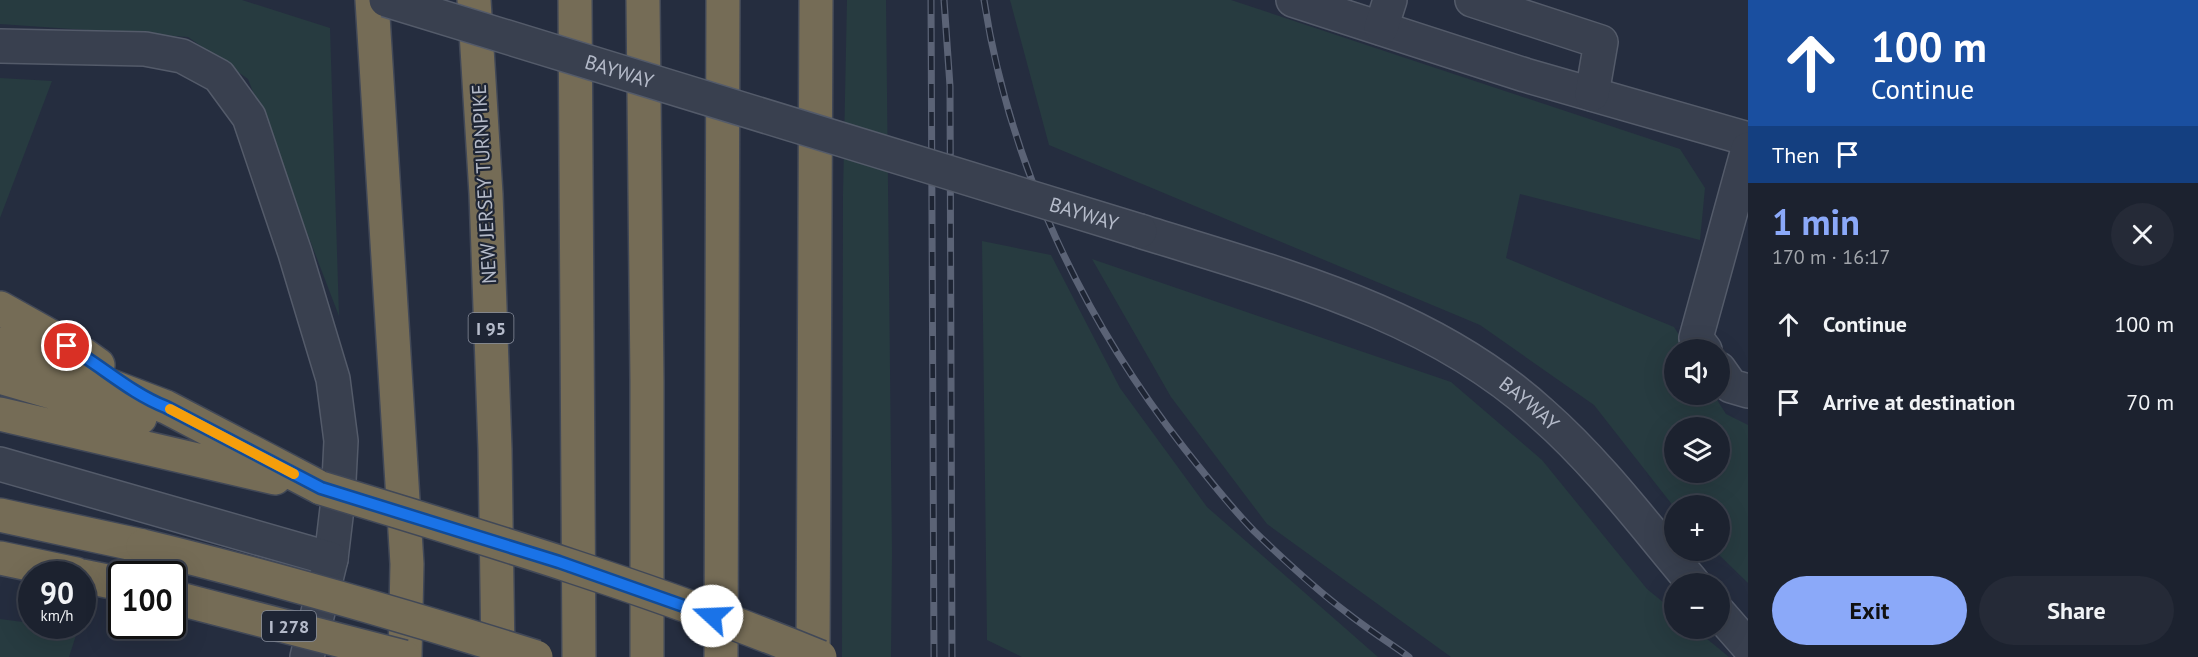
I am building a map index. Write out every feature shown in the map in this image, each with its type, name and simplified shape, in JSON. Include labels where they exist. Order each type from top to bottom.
[{"type":"highway","points":[[372,0],[407,564],[405,657]]},
{"type":"highway","name":"NEW JERSEY TURNPIKE","points":[[474,0],[486,194],[495,449],[498,657]]},
{"type":"highway","points":[[575,0],[579,657]]},
{"type":"highway","points":[[643,0],[647,657]]},
{"type":"highway","points":[[721,657],[723,0]]},
{"type":"highway","points":[[813,657],[816,0]]},
{"type":"highway","points":[[0,308],[84,355],[144,422]]},
{"type":"highway","points":[[0,344],[144,422]]},
{"type":"highway","points":[[0,377],[144,422],[321,488],[613,580],[820,657]]},
{"type":"highway","points":[[0,414],[144,422],[166,407],[321,488]]},
{"type":"highway","points":[[0,515],[143,546],[260,575],[379,608],[536,657]]},
{"type":"highway","points":[[0,558],[18,562]]},
{"type":"highway","name":"I 278","points":[[186,601],[405,657]]},
{"type":"street","name":"BAYWAY","points":[[386,0],[1140,231],[1288,279],[1386,314],[1441,342],[1485,369],[1542,413],[1586,455],[1685,573]]},
{"type":"street","points":[[1296,0],[1385,14],[1525,75],[1748,139]]},
{"type":"street","points":[[1472,0],[1601,42],[1592,94]]},
{"type":"street","points":[[0,46],[145,49],[182,56],[219,76],[249,117],[295,253],[333,379],[341,441],[338,500],[331,558],[307,657]]},
{"type":"street","points":[[1697,339],[1748,148]]},
{"type":"street","points":[[1730,385],[1748,391]]},
{"type":"street","points":[[0,464],[331,558]]},
{"type":"street","points":[[1730,626],[1748,646]]},
{"type":"green space","points":[[0,0],[242,0],[330,28],[339,316],[248,79],[188,37],[0,24]]},
{"type":"green space","points":[[847,0],[886,0],[891,657],[842,657],[843,194]]},
{"type":"green space","points":[[1010,0],[1231,0],[1680,149],[1705,188],[1700,240],[1520,194],[1506,258],[1674,327],[1682,339],[1664,339],[1664,405],[1720,405],[1726,414],[1748,425],[1748,583],[1725,561],[1730,561],[1730,495],[1665,495],[1594,405],[1480,325],[1049,145]]},
{"type":"green space","points":[[0,78],[52,81],[0,218]]},
{"type":"green space","points":[[982,241],[1051,255],[1120,388],[1207,507],[1378,657],[1022,657],[987,640]]},
{"type":"green space","points":[[1092,259],[1451,382],[1542,460],[1647,589],[1664,603],[1664,639],[1707,639],[1729,657],[1451,657],[1267,524],[1171,397]]},
{"type":"green space","points":[[0,619],[18,621],[18,639],[75,639],[69,657],[0,657]]},
{"type":"railway","points":[[931,0],[934,657]]},
{"type":"railway","points":[[944,0],[950,86],[952,657]]},
{"type":"railway","points":[[984,0],[1011,120],[1031,179],[1082,292],[1113,346],[1147,398],[1184,448],[1254,531],[1322,593],[1361,624],[1409,657]]},
{"type":"slow traffic","points":[[170,409],[294,474]]},
{"type":"route","points":[[67,346],[84,355],[145,399],[166,407],[321,488],[559,562],[712,616]]}]
